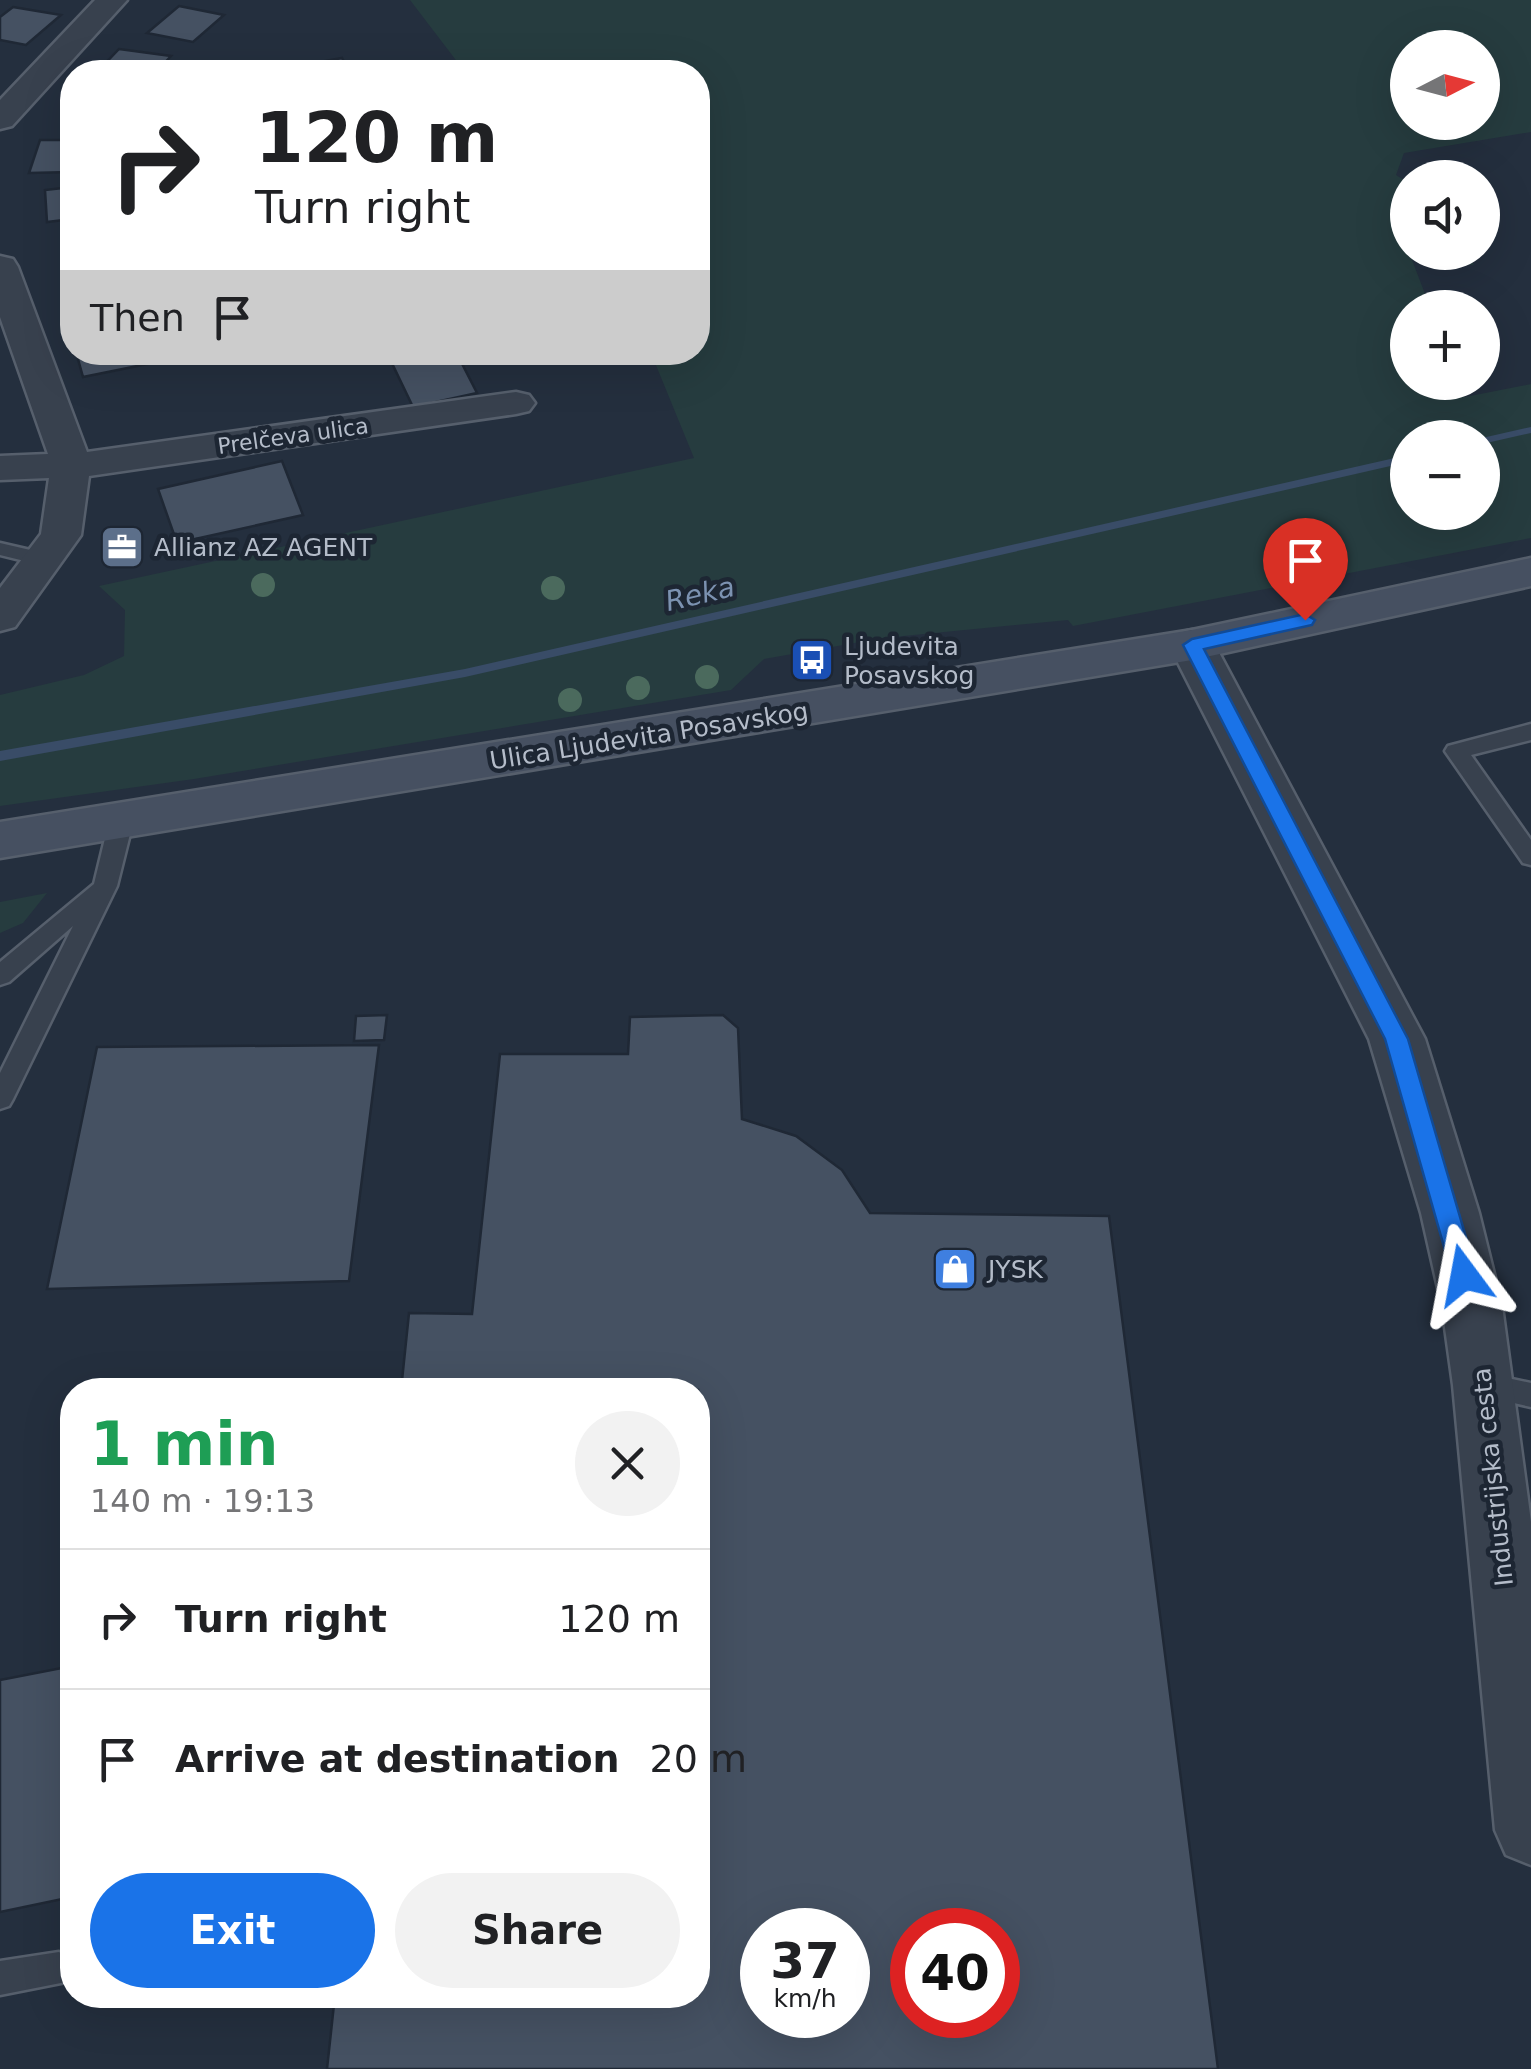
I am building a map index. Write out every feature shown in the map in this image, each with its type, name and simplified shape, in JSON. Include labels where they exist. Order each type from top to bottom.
[{"type":"main road","name":"Ulica Ljudevita Posavskog","points":[[0,840],[1192,645],[1531,572]]},
{"type":"street","points":[[0,118],[112,0]]},
{"type":"street","points":[[0,267],[70,463],[61,534],[0,617]]},
{"type":"street","name":"Prelčeva ulica","points":[[0,468],[109,463],[516,404]]},
{"type":"street","name":"Industrijska cesta","points":[[1192,645],[1397,1039],[1450,1212],[1472,1306],[1508,1390],[1531,1830]]},
{"type":"lane","points":[[0,549],[45,560]]},
{"type":"lane","points":[[1531,732],[1456,751],[1531,857]]},
{"type":"lane","points":[[0,1099],[104,886],[121,822]]},
{"type":"lane","points":[[0,976],[104,886]]},
{"type":"lane","points":[[0,1978],[60,1969]]},
{"type":"green space","points":[[410,0],[1531,0],[1531,132],[1500,137],[1500,30],[1390,30],[1390,140],[1483,140],[1404,153],[1401,160],[1390,160],[1390,270],[1416,270],[1423,290],[1390,290],[1390,400],[1500,400],[1500,390],[1531,384],[1531,538],[1073,626],[1068,620],[883,638],[764,659],[731,690],[194,779],[0,806],[0,695],[84,675],[124,656],[125,610],[99,586],[694,458],[656,365],[710,365],[710,60],[456,60]]},
{"type":"green space","points":[[47,893],[23,923],[0,933],[0,902]]},
{"type":"building","points":[[179,6],[224,15],[193,42],[147,33]]},
{"type":"building","points":[[13,7],[61,15],[26,45],[0,40],[0,17]]},
{"type":"building","points":[[119,49],[171,56],[167,60],[108,60]]},
{"type":"building","points":[[40,140],[60,140],[60,172],[29,173]]},
{"type":"building","points":[[60,188],[60,220],[47,222],[45,190]]},
{"type":"building","points":[[80,365],[142,365],[83,377]]},
{"type":"building","points":[[393,365],[463,365],[477,393],[413,407]]},
{"type":"building","points":[[282,461],[303,515],[177,543],[158,489]]},
{"type":"building","points":[[387,1015],[384,1040],[354,1041],[356,1016]]},
{"type":"building","points":[[723,1015],[738,1028],[742,1119],[796,1136],[842,1170],[870,1213],[1109,1216],[1218,2069],[327,2069],[334,2008],[710,2008],[710,1378],[402,1378],[409,1313],[472,1314],[500,1054],[628,1054],[630,1017]]},
{"type":"building","points":[[379,1045],[349,1281],[47,1289],[97,1047]]},
{"type":"building","points":[[60,1668],[60,1900],[0,1912],[0,1680]]},
{"type":"waterway","name":"Reka","points":[[1500,437],[1531,430]]},
{"type":"waterway","name":"Reka","points":[[0,756],[465,673],[1390,462]]},
{"type":"place","name":"Allianz AZ AGENT","points":[[122,547]]},
{"type":"place","name":"Ljudevita Posavskog","points":[[812,660]]},
{"type":"place","name":"JYSK","points":[[955,1269]]},
{"type":"route","points":[[1305,620],[1192,645],[1397,1039],[1450,1212],[1464,1275]]}]
